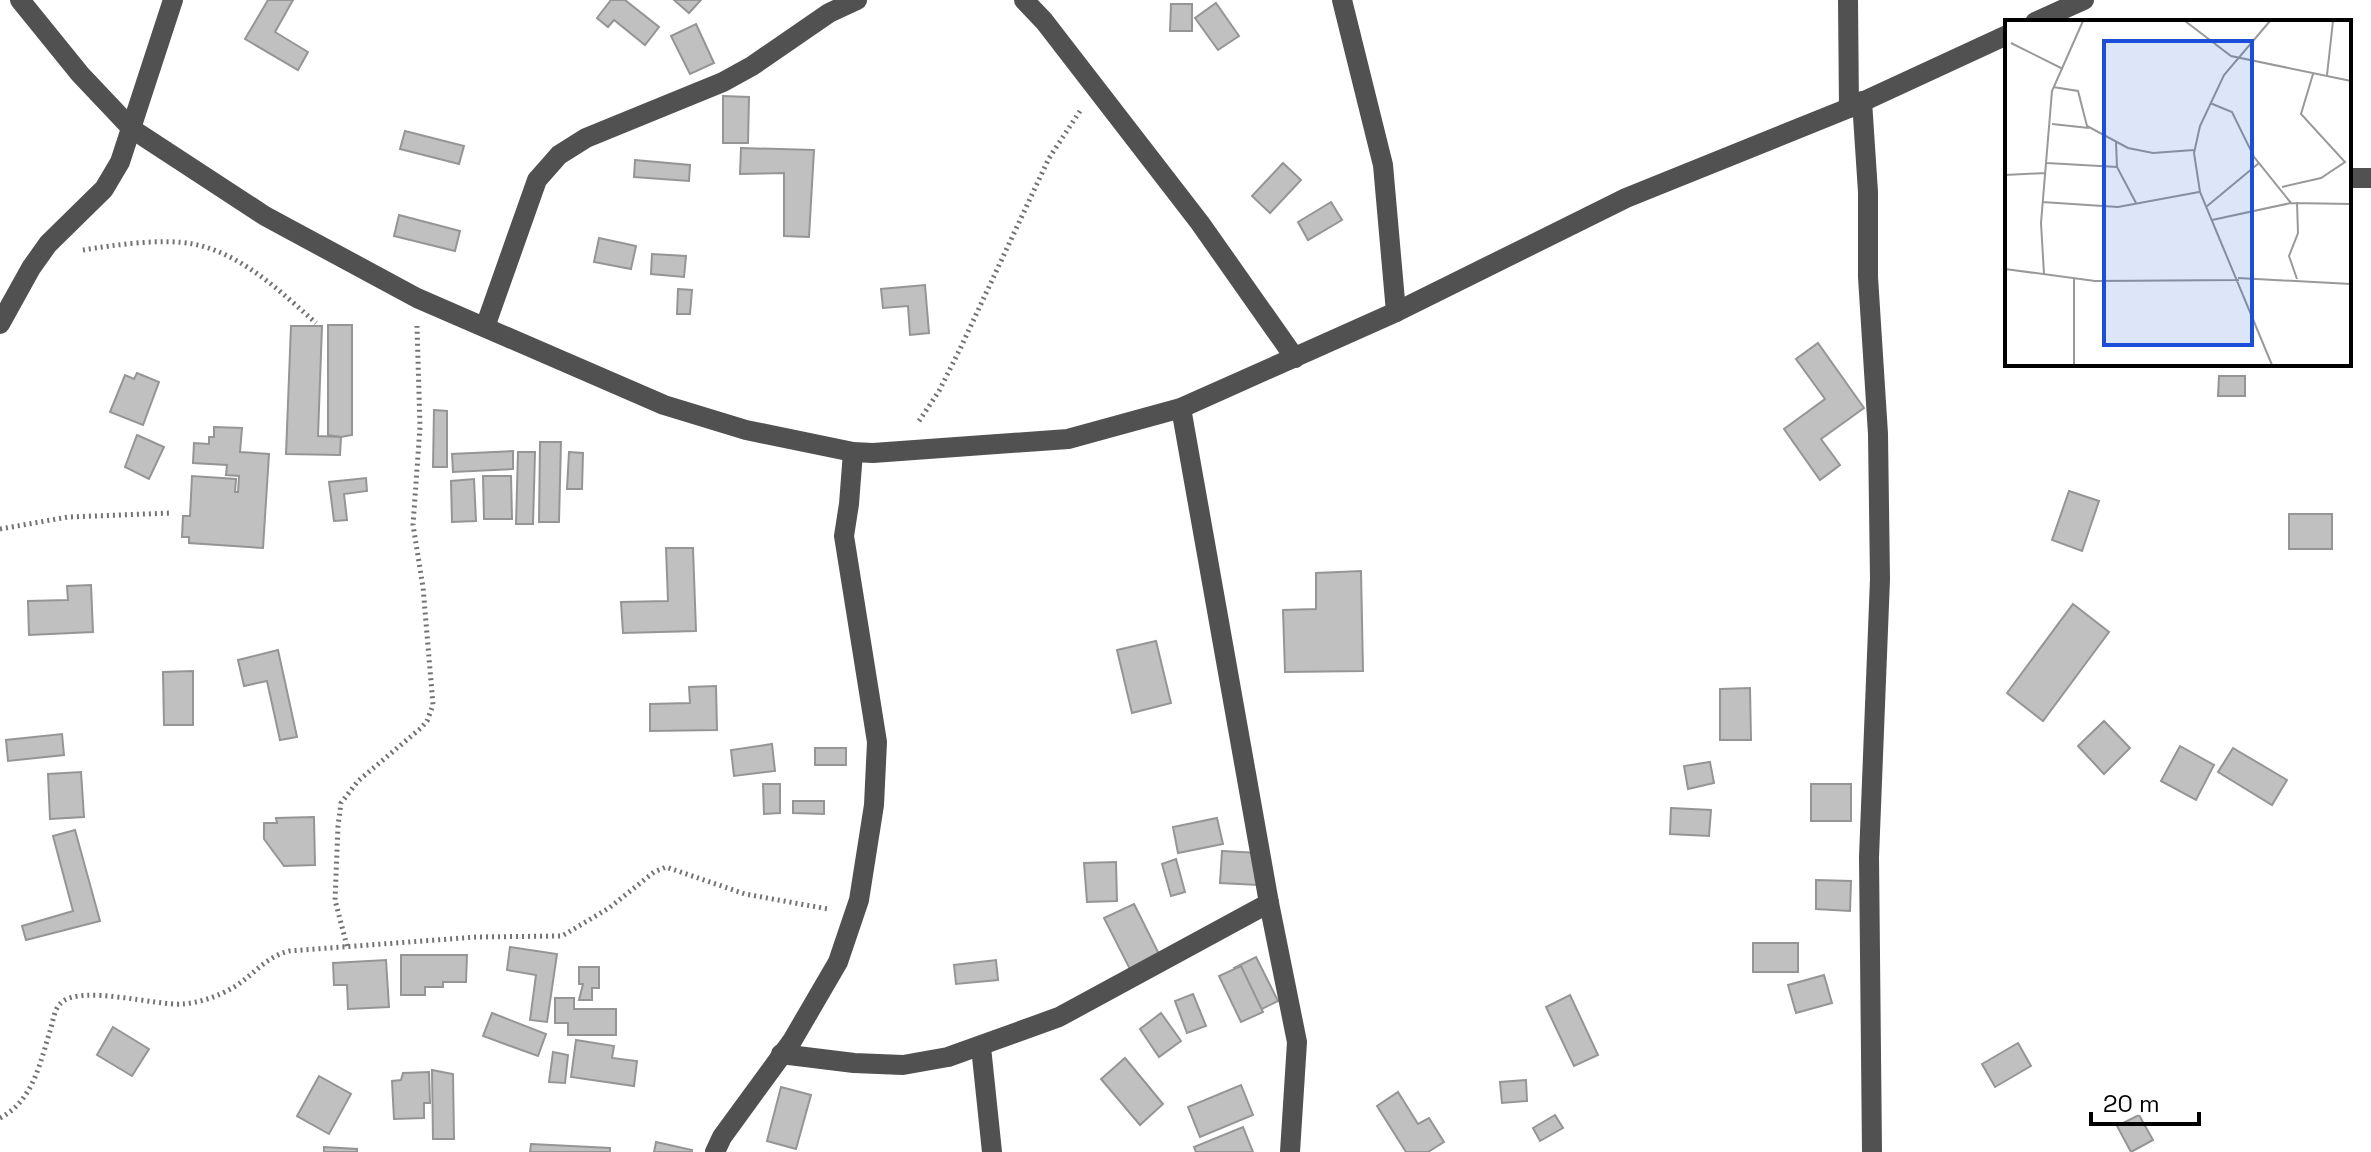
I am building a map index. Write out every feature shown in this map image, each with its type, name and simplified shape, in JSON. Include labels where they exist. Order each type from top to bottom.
[{"type":"street","points":[[20,0],[80,74],[132,129],[265,216],[417,298],[664,405],[746,430],[853,452],[899,452],[1068,439],[1181,408],[1396,312],[1626,198],[1855,105],[2005,36]]},
{"type":"street","points":[[0,324],[38,257],[104,189],[120,162],[173,0]]},
{"type":"street","points":[[485,327],[537,180],[559,155],[586,138],[723,82],[752,66],[829,13],[857,0]]},
{"type":"street","points":[[1024,0],[1044,21],[1200,223],[1295,358]]},
{"type":"street","points":[[1342,0],[1383,165],[1396,312]]},
{"type":"street","points":[[1848,0],[1855,105],[1868,192],[1868,277],[1878,434],[1880,579],[1869,857],[1872,1152]]},
{"type":"street","points":[[2039,20],[2084,0]]},
{"type":"street","points":[[1181,408],[1269,903],[1297,1042],[1290,1152]]},
{"type":"street","points":[[715,1152],[722,1137],[792,1041],[838,962],[855,914],[874,805],[877,742],[844,536],[853,452]]},
{"type":"street","points":[[781,1054],[854,1063],[903,1065],[981,1047],[1059,1017],[1269,903]]},
{"type":"street","points":[[981,1047],[992,1152]]},
{"type":"path","points":[[899,452],[939,391],[1049,158],[1095,89]]},
{"type":"path","points":[[38,257],[98,247],[163,242],[193,244],[224,254],[266,280],[316,323]]},
{"type":"path","points":[[347,946],[335,900],[341,803],[358,781],[421,728],[433,705],[425,602],[413,525],[420,427],[417,298]]},
{"type":"path","points":[[0,529],[68,517],[172,513]]},
{"type":"path","points":[[0,1118],[17,1107],[35,1080],[56,1010],[68,998],[132,997],[176,1004],[193,1003],[235,987],[267,960],[281,953],[476,937],[562,936],[609,908],[654,872],[666,867],[745,894],[855,914]]},
{"type":"building","points":[[268,0],[293,0],[275,32],[308,52],[298,70],[245,39]]},
{"type":"building","points":[[611,0],[625,0],[659,27],[645,45],[614,20],[608,27],[597,18]]},
{"type":"building","points":[[674,0],[701,0],[689,13]]},
{"type":"building","points":[[1216,3],[1239,36],[1218,50],[1195,18]]},
{"type":"building","points":[[1171,4],[1192,4],[1192,31],[1170,31]]},
{"type":"building","points":[[696,24],[714,63],[690,74],[671,36]]},
{"type":"building","points":[[723,96],[749,97],[748,143],[723,143]]},
{"type":"building","points":[[405,131],[464,146],[459,164],[400,149]]},
{"type":"building","points":[[741,148],[814,150],[809,237],[784,236],[784,173],[740,174]]},
{"type":"building","points":[[635,160],[690,165],[689,181],[634,177]]},
{"type":"building","points":[[1283,163],[1301,180],[1270,213],[1252,196]]},
{"type":"building","points":[[1331,202],[1342,220],[1308,240],[1298,222]]},
{"type":"building","points":[[399,215],[460,231],[455,251],[394,236]]},
{"type":"building","points":[[599,238],[636,246],[631,269],[594,262]]},
{"type":"building","points":[[652,254],[686,256],[684,277],[651,274]]},
{"type":"building","points":[[925,285],[929,333],[910,335],[908,306],[883,308],[881,289]]},
{"type":"building","points":[[678,289],[692,290],[690,314],[677,314]]},
{"type":"building","points":[[328,325],[352,325],[352,435],[341,437],[328,435]]},
{"type":"building","points":[[291,326],[322,326],[318,436],[341,437],[340,455],[286,454]]},
{"type":"building","points":[[1818,343],[1864,408],[1821,439],[1840,465],[1820,480],[1784,429],[1825,399],[1796,359]]},
{"type":"building","points":[[137,373],[159,382],[143,425],[110,412],[125,375],[134,379]]},
{"type":"building","points":[[2219,376],[2245,376],[2245,396],[2218,396]]},
{"type":"building","points":[[434,410],[447,411],[447,467],[433,467]]},
{"type":"building","points":[[214,427],[242,428],[240,452],[269,454],[263,548],[189,543],[189,537],[182,537],[183,516],[190,516],[192,476],[236,479],[235,492],[238,492],[239,476],[226,475],[227,465],[193,463],[194,443],[209,444],[209,437],[214,437]]},
{"type":"building","points":[[137,435],[164,447],[149,479],[125,467]]},
{"type":"building","points":[[540,442],[561,442],[559,522],[539,522]]},
{"type":"building","points":[[513,451],[513,469],[453,472],[452,454]]},
{"type":"building","points":[[518,452],[535,452],[533,524],[516,524]]},
{"type":"building","points":[[569,452],[583,453],[582,489],[567,489]]},
{"type":"building","points":[[483,476],[511,476],[512,519],[484,519]]},
{"type":"building","points":[[366,478],[367,491],[344,494],[347,520],[334,521],[329,482]]},
{"type":"building","points":[[474,479],[476,521],[452,522],[451,481]]},
{"type":"building","points":[[2069,491],[2099,501],[2082,551],[2052,540]]},
{"type":"building","points":[[2289,514],[2332,514],[2332,549],[2289,549]]},
{"type":"building","points":[[666,548],[693,548],[696,631],[623,633],[621,602],[668,601]]},
{"type":"building","points":[[1361,571],[1363,671],[1285,672],[1283,610],[1316,609],[1316,573]]},
{"type":"building","points":[[91,585],[93,632],[29,635],[28,601],[68,600],[67,586]]},
{"type":"building","points":[[2073,604],[2109,632],[2043,721],[2007,693]]},
{"type":"building","points":[[1156,641],[1171,703],[1132,713],[1117,650]]},
{"type":"building","points":[[278,650],[297,737],[280,740],[267,681],[244,686],[238,660]]},
{"type":"building","points":[[193,671],[193,725],[164,725],[163,672]]},
{"type":"building","points":[[716,686],[717,730],[650,731],[650,704],[690,703],[689,687]]},
{"type":"building","points":[[1750,688],[1751,740],[1720,740],[1720,689]]},
{"type":"building","points":[[2104,721],[2130,748],[2104,774],[2078,746]]},
{"type":"building","points":[[62,734],[64,755],[8,761],[6,740]]},
{"type":"building","points":[[772,744],[775,771],[734,776],[731,750]]},
{"type":"building","points":[[2180,746],[2214,765],[2196,800],[2161,781]]},
{"type":"building","points":[[815,748],[846,748],[846,765],[815,765]]},
{"type":"building","points":[[2233,748],[2287,780],[2272,805],[2218,772]]},
{"type":"building","points":[[1710,762],[1714,783],[1688,789],[1684,766]]},
{"type":"building","points":[[81,772],[84,817],[50,819],[48,774]]},
{"type":"building","points":[[763,784],[780,784],[780,813],[764,814]]},
{"type":"building","points":[[1811,784],[1851,784],[1851,821],[1811,821]]},
{"type":"building","points":[[793,801],[824,801],[824,814],[793,813]]},
{"type":"building","points":[[1671,808],[1711,810],[1709,836],[1670,834]]},
{"type":"building","points":[[314,817],[315,865],[284,866],[264,839],[264,823],[277,823],[276,818]]},
{"type":"building","points":[[1217,818],[1223,844],[1178,853],[1173,827]]},
{"type":"building","points":[[75,830],[100,921],[26,940],[22,926],[73,911],[53,836]]},
{"type":"building","points":[[1222,851],[1260,853],[1258,885],[1220,883]]},
{"type":"building","points":[[1176,859],[1185,892],[1171,896],[1162,864]]},
{"type":"building","points":[[1116,862],[1117,901],[1087,902],[1084,863]]},
{"type":"building","points":[[1816,880],[1851,881],[1850,911],[1816,909]]},
{"type":"building","points":[[1134,904],[1166,968],[1137,983],[1104,918]]},
{"type":"building","points":[[1753,943],[1798,943],[1798,972],[1753,972]]},
{"type":"building","points":[[510,947],[557,954],[547,1022],[530,1020],[536,975],[507,970]]},
{"type":"building","points":[[401,955],[467,955],[466,982],[443,982],[443,987],[425,987],[425,995],[401,995]]},
{"type":"building","points":[[1256,957],[1278,1001],[1256,1012],[1234,968]]},
{"type":"building","points":[[386,960],[389,1007],[348,1009],[347,985],[334,985],[333,963]]},
{"type":"building","points":[[996,960],[998,980],[956,984],[954,965]]},
{"type":"building","points":[[1241,966],[1263,1012],[1241,1022],[1219,976]]},
{"type":"building","points":[[579,967],[599,967],[599,988],[592,988],[592,1000],[579,1000],[583,984],[579,984]]},
{"type":"building","points":[[1824,975],[1832,1003],[1796,1013],[1788,985]]},
{"type":"building","points":[[1193,994],[1206,1026],[1187,1033],[1175,1001]]},
{"type":"building","points":[[1570,995],[1598,1055],[1574,1066],[1546,1007]]},
{"type":"building","points":[[555,998],[574,998],[574,1009],[616,1009],[616,1035],[568,1035],[568,1023],[555,1023]]},
{"type":"building","points":[[492,1013],[546,1034],[538,1056],[483,1036]]},
{"type":"building","points":[[1161,1013],[1181,1041],[1159,1057],[1140,1029]]},
{"type":"building","points":[[113,1027],[149,1049],[132,1076],[97,1055]]},
{"type":"building","points":[[576,1040],[614,1046],[612,1058],[637,1061],[634,1086],[571,1077]]},
{"type":"building","points":[[2018,1043],[2031,1066],[1995,1087],[1982,1064]]},
{"type":"building","points":[[553,1052],[568,1055],[565,1083],[549,1082]]},
{"type":"building","points":[[1125,1058],[1163,1104],[1140,1125],[1101,1079]]},
{"type":"building","points":[[432,1070],[453,1074],[454,1139],[433,1139]]},
{"type":"building","points":[[429,1072],[430,1103],[424,1103],[424,1118],[394,1119],[392,1081],[401,1080],[403,1073]]},
{"type":"building","points":[[319,1076],[351,1094],[329,1134],[297,1116]]},
{"type":"building","points":[[1526,1080],[1527,1101],[1502,1103],[1500,1082]]},
{"type":"building","points":[[1241,1085],[1253,1115],[1200,1137],[1188,1107]]},
{"type":"building","points":[[781,1087],[811,1095],[796,1149],[767,1141]]},
{"type":"building","points":[[1398,1092],[1418,1124],[1429,1118],[1444,1142],[1428,1152],[1406,1152],[1377,1106]]},
{"type":"building","points":[[1555,1115],[1563,1128],[1540,1141],[1533,1128]]},
{"type":"building","points":[[2139,1115],[2153,1140],[2131,1152],[2117,1126]]},
{"type":"building","points":[[1243,1127],[1253,1152],[1196,1152],[1194,1147]]},
{"type":"building","points":[[656,1142],[692,1150],[692,1152],[654,1152]]},
{"type":"building","points":[[531,1144],[610,1148],[610,1152],[530,1152]]},
{"type":"building","points":[[324,1147],[357,1149],[357,1152],[324,1152]]}]
